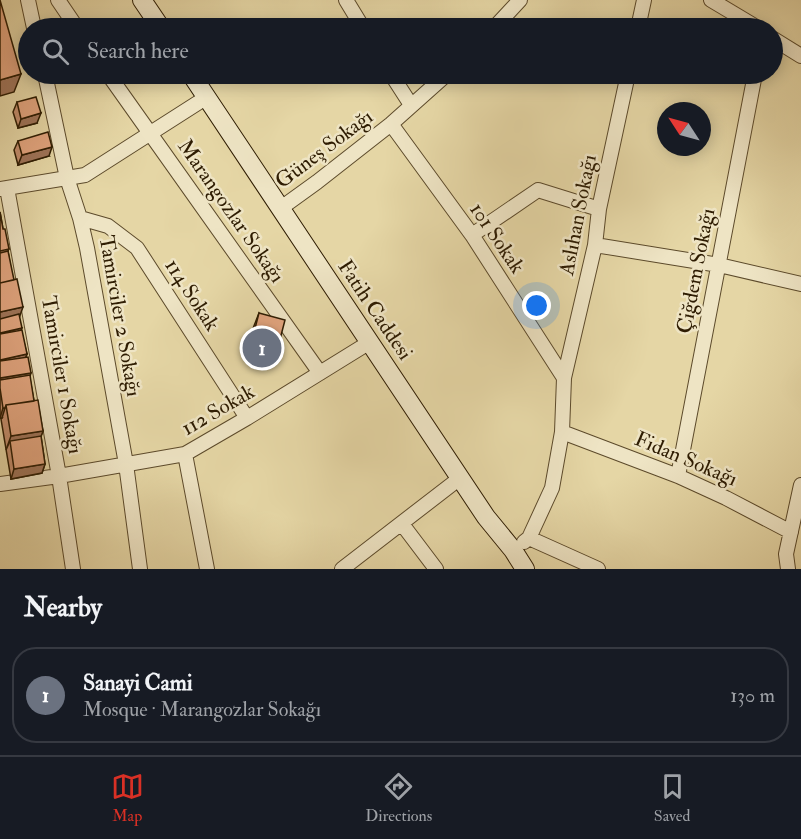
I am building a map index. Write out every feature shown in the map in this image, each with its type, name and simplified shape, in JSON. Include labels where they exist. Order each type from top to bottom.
[{"type":"main road","points":[[142,0],[154,18]]},
{"type":"main road","name":"Fatih Caddesi","points":[[198,84],[486,517],[513,550],[525,569]]},
{"type":"street","points":[[28,0],[32,18]]},
{"type":"street","points":[[58,0],[70,18]]},
{"type":"street","points":[[503,18],[520,0]]},
{"type":"street","points":[[640,18],[644,0]]},
{"type":"street","points":[[711,0],[741,18]]},
{"type":"street","points":[[348,1],[357,18]]},
{"type":"street","points":[[783,45],[801,56]]},
{"type":"street","name":"Tamirciler 2 Sokağı","points":[[47,84],[67,178],[80,218],[89,259],[126,464],[140,569]]},
{"type":"street","name":"Marangozlar Sokağı","points":[[115,84],[320,373]]},
{"type":"street","points":[[397,84],[411,105]]},
{"type":"street","name":"Güneş Sokağı","points":[[281,208],[391,124],[435,84]]},
{"type":"street","name":"Aslıhan Sokağı","points":[[529,538],[552,488],[562,432],[564,378],[594,246],[599,209],[626,84]]},
{"type":"street","name":"Çiğdem Sokağı","points":[[678,476],[753,84]]},
{"type":"street","points":[[3,189],[85,175],[207,97]]},
{"type":"street","name":"101 Sokak","points":[[391,124],[472,236],[564,378]]},
{"type":"street","name":"Tamirciler 1 Sokağı","points":[[3,189],[59,476],[73,569]]},
{"type":"street","points":[[472,236],[538,190],[599,209]]},
{"type":"street","name":"114 Sokak","points":[[80,218],[108,226],[136,248],[247,418]]},
{"type":"street","points":[[594,246],[719,265],[801,284]]},
{"type":"street","name":"112 Sokak","points":[[0,484],[185,454],[370,342]]},
{"type":"street","name":"Fidan Sokağı","points":[[562,432],[678,476],[791,532]]},
{"type":"street","points":[[185,454],[207,569]]},
{"type":"street","points":[[342,569],[460,478]]},
{"type":"street","points":[[788,569],[786,554],[801,485]]},
{"type":"street","points":[[402,524],[436,569]]},
{"type":"street","points":[[513,550],[529,538],[598,569]]},
{"type":"building","points":[[0,0],[18,63],[18,75],[0,80]]},
{"type":"building","points":[[36,97],[41,113],[21,119],[17,102]]},
{"type":"building","points":[[48,132],[52,147],[22,155],[18,141]]},
{"type":"building","points":[[0,212],[9,249],[0,251]]},
{"type":"building","points":[[8,251],[14,280],[0,283],[0,253]]},
{"type":"building","points":[[17,279],[23,307],[0,312],[0,283]]},
{"type":"building","points":[[259,313],[285,320],[278,347],[252,340]]},
{"type":"building","points":[[19,314],[22,328],[0,333],[0,319]]},
{"type":"building","points":[[22,330],[27,354],[0,360],[0,334]]},
{"type":"building","points":[[28,357],[31,373],[0,378],[0,361]]},
{"type":"building","points":[[30,375],[34,401],[6,405],[3,408],[0,380]]},
{"type":"building","points":[[38,400],[43,431],[11,436],[6,405]]},
{"type":"building","points":[[41,436],[45,464],[14,469],[10,441]]},
{"type":"place","name":"Sanayi Cami","points":[[262,348]]}]
